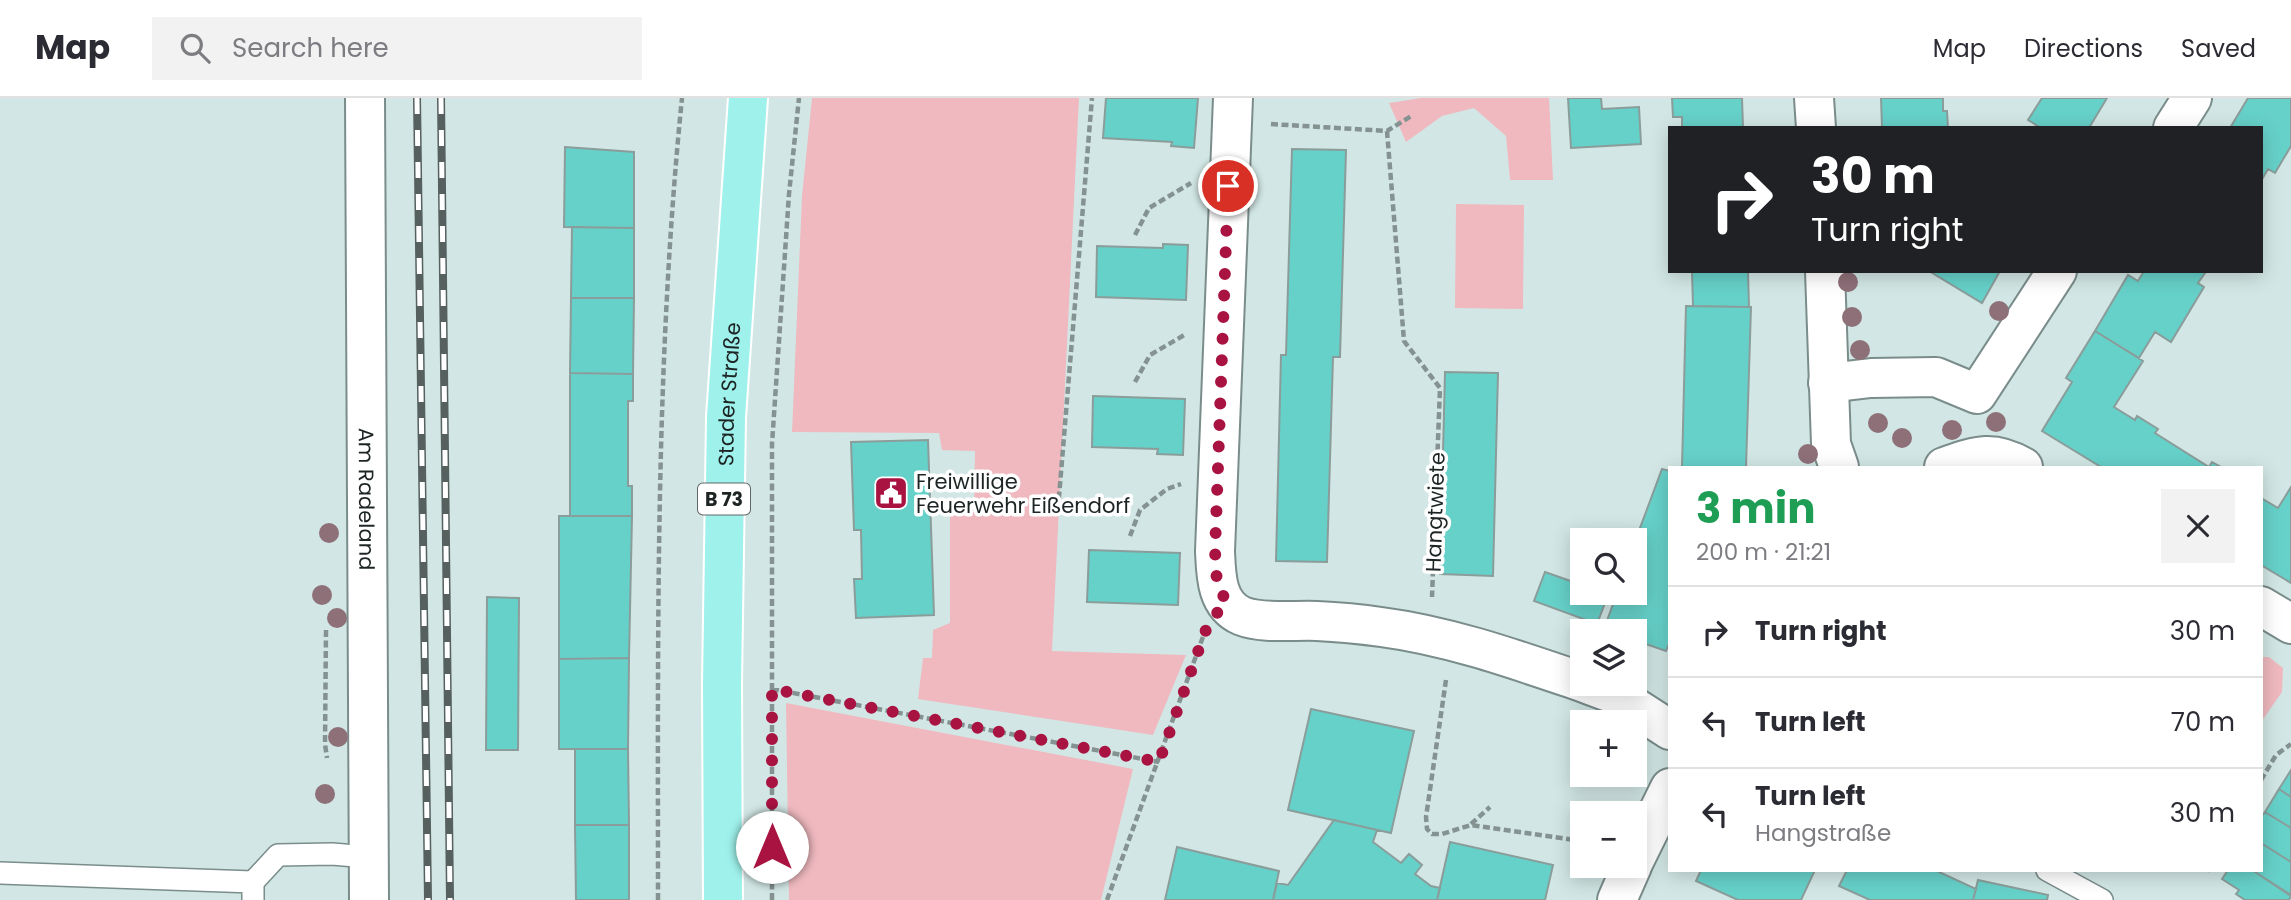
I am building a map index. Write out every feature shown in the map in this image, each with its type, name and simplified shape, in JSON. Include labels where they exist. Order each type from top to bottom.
[{"type":"main road","name":"Stader Straße","points":[[723,900],[722,684],[726,416],[748,98]]},
{"type":"street","name":"Am Radeland","points":[[365,98],[369,900]]},
{"type":"street","points":[[1814,98],[1816,126]]},
{"type":"street","points":[[2174,126],[2192,98]]},
{"type":"street","points":[[1232,110],[1218,472],[1216,570],[1220,593],[1227,603],[1243,616],[1382,627],[1442,639],[1570,678]]},
{"type":"street","points":[[1825,273],[1830,444],[1839,466]]},
{"type":"street","points":[[1828,383],[1871,378],[1936,377],[1977,394],[2056,273]]},
{"type":"street","points":[[1947,466],[1976,456],[2005,457],[2021,466]]},
{"type":"street","points":[[2263,607],[2291,624]]},
{"type":"street","points":[[1617,696],[1668,729]]},
{"type":"street","points":[[1647,835],[1668,792]]},
{"type":"street","points":[[1617,900],[1627,878]]},
{"type":"lane","points":[[0,873],[253,891],[278,855],[296,853],[369,857]]},
{"type":"lane","points":[[2051,872],[2102,900]]},
{"type":"path","points":[[658,900],[663,330],[671,206],[682,98]]},
{"type":"path","points":[[772,900],[772,444],[789,194],[799,98]]},
{"type":"path","points":[[1058,509],[1092,98]]},
{"type":"path","points":[[1232,110],[1387,131],[1413,115]]},
{"type":"path","name":"Hangtwiete","points":[[1387,131],[1404,341],[1440,388],[1442,639],[1445,682],[1426,817],[1427,829],[1432,834],[1442,834],[1471,825]]},
{"type":"path","points":[[1135,235],[1149,208],[1229,162]]},
{"type":"path","points":[[1135,382],[1150,355],[1182,334],[1223,330]]},
{"type":"path","points":[[1130,536],[1140,510],[1167,489],[1218,472]]},
{"type":"path","points":[[1107,900],[1205,632],[1212,618],[1227,603]]},
{"type":"path","points":[[772,689],[1159,762]]},
{"type":"path","points":[[2263,777],[2276,755],[2291,744]]},
{"type":"path","points":[[1471,825],[1490,807]]},
{"type":"path","points":[[1471,825],[1570,839]]},
{"type":"shaded area","points":[[812,98],[1079,98],[1052,651],[1186,655],[1153,735],[918,699],[923,658],[932,658],[933,630],[950,623],[950,512],[974,512],[975,451],[942,450],[939,433],[792,432],[802,196]]},
{"type":"shaded area","points":[[1421,98],[1549,98],[1553,180],[1510,180],[1506,136],[1474,108],[1442,116],[1406,142],[1389,103]]},
{"type":"shaded area","points":[[1456,204],[1524,205],[1523,309],[1455,308]]},
{"type":"shaded area","points":[[2263,657],[2269,657],[2283,668],[2282,692],[2263,719]]},
{"type":"shaded area","points":[[786,703],[1133,769],[1101,900],[789,900]]},
{"type":"building","points":[[1106,98],[1198,98],[1194,148],[1171,146],[1172,142],[1103,138]]},
{"type":"building","points":[[1568,98],[1601,98],[1602,109],[1639,107],[1641,144],[1571,148]]},
{"type":"building","points":[[1672,98],[1742,98],[1743,126],[1682,126],[1682,117],[1673,117]]},
{"type":"building","points":[[1881,98],[1943,98],[1943,111],[1947,111],[1948,126],[1882,126]]},
{"type":"building","points":[[2042,98],[2107,98],[2090,126],[2038,126],[2028,120]]},
{"type":"building","points":[[2248,98],[2291,98],[2291,146],[2275,173],[2268,169],[2263,178],[2263,126],[2231,126]]},
{"type":"building","points":[[565,147],[634,152],[634,228],[564,227]]},
{"type":"building","points":[[1292,149],[1346,150],[1340,357],[1333,357],[1327,562],[1276,561],[1281,355],[1286,355]]},
{"type":"building","points":[[572,227],[634,228],[634,298],[571,298]]},
{"type":"building","points":[[1163,244],[1188,245],[1186,300],[1096,297],[1097,246],[1163,248]]},
{"type":"building","points":[[1692,273],[1748,273],[1749,307],[1693,306]]},
{"type":"building","points":[[1932,273],[1999,273],[1982,303]]},
{"type":"building","points":[[2143,273],[2205,273],[2198,283],[2204,287],[2171,342],[2155,332],[2139,358],[2095,331],[2128,275],[2138,281]]},
{"type":"building","points":[[571,298],[634,298],[633,374],[570,373]]},
{"type":"building","points":[[1686,306],[1751,307],[1746,466],[1682,466]]},
{"type":"building","points":[[2095,331],[2143,361],[2114,407],[2135,420],[2137,416],[2158,429],[2155,433],[2207,466],[2099,466],[2042,431],[2072,382],[2066,378]]},
{"type":"building","points":[[1445,372],[1498,373],[1493,576],[1440,574]]},
{"type":"building","points":[[570,373],[633,374],[633,401],[628,401],[628,486],[632,486],[632,516],[570,516]]},
{"type":"building","points":[[1093,396],[1185,399],[1183,455],[1157,454],[1158,449],[1092,447]]},
{"type":"building","points":[[928,440],[934,615],[856,618],[854,579],[862,579],[861,530],[854,530],[851,442]]},
{"type":"building","points":[[1662,469],[1668,470],[1666,651],[1647,644],[1647,619],[1608,619],[1613,605],[1647,605],[1647,528],[1640,528]]},
{"type":"building","points":[[2291,487],[2291,583],[2263,566],[2263,499],[2278,508]]},
{"type":"building","points":[[559,516],[632,516],[629,658],[559,659]]},
{"type":"building","points":[[1089,550],[1180,553],[1178,605],[1087,602]]},
{"type":"building","points":[[1545,572],[1570,581],[1570,605],[1604,605],[1599,619],[1583,619],[1534,601]]},
{"type":"building","points":[[487,597],[519,598],[518,750],[486,750]]},
{"type":"building","points":[[629,658],[628,749],[559,749],[559,659]]},
{"type":"building","points":[[1311,709],[1414,731],[1391,833],[1288,810]]},
{"type":"building","points":[[575,749],[628,749],[629,825],[575,825]]},
{"type":"building","points":[[2291,770],[2291,797],[2279,789]]},
{"type":"building","points":[[2279,789],[2291,797],[2291,828],[2265,812]]},
{"type":"building","points":[[2265,812],[2291,828],[2291,862],[2263,844]]},
{"type":"building","points":[[1334,820],[1377,830],[1373,842],[1401,863],[1409,854],[1422,865],[1415,874],[1431,886],[1440,888],[1437,900],[1273,900],[1277,883],[1288,885]]},
{"type":"building","points":[[575,825],[629,825],[629,900],[576,900]]},
{"type":"building","points":[[1450,842],[1553,865],[1545,900],[1437,900]]},
{"type":"building","points":[[2263,844],[2291,862],[2291,895],[2255,872],[2263,872]]},
{"type":"building","points":[[1177,847],[1279,871],[1273,900],[1165,900]]},
{"type":"building","points":[[1700,872],[1814,872],[1801,900],[1738,900],[1696,881]]},
{"type":"building","points":[[1846,872],[1939,872],[1976,889],[1973,900],[1870,900],[1839,886]]},
{"type":"building","points":[[2227,872],[2255,872],[2291,896],[2289,900],[2245,900],[2236,894],[2239,890],[2222,879]]},
{"type":"building","points":[[1978,880],[2048,895],[2047,900],[1973,900]]},
{"type":"railway","points":[[417,98],[428,900]]},
{"type":"railway","points":[[441,98],[450,900]]},
{"type":"place","name":"Freiwillige Feuerwehr Eißendorf","points":[[891,493]]},
{"type":"route","points":[[772,847],[772,689],[1159,762],[1205,632],[1212,618],[1227,603],[1217,584],[1215,551],[1228,186]]}]
